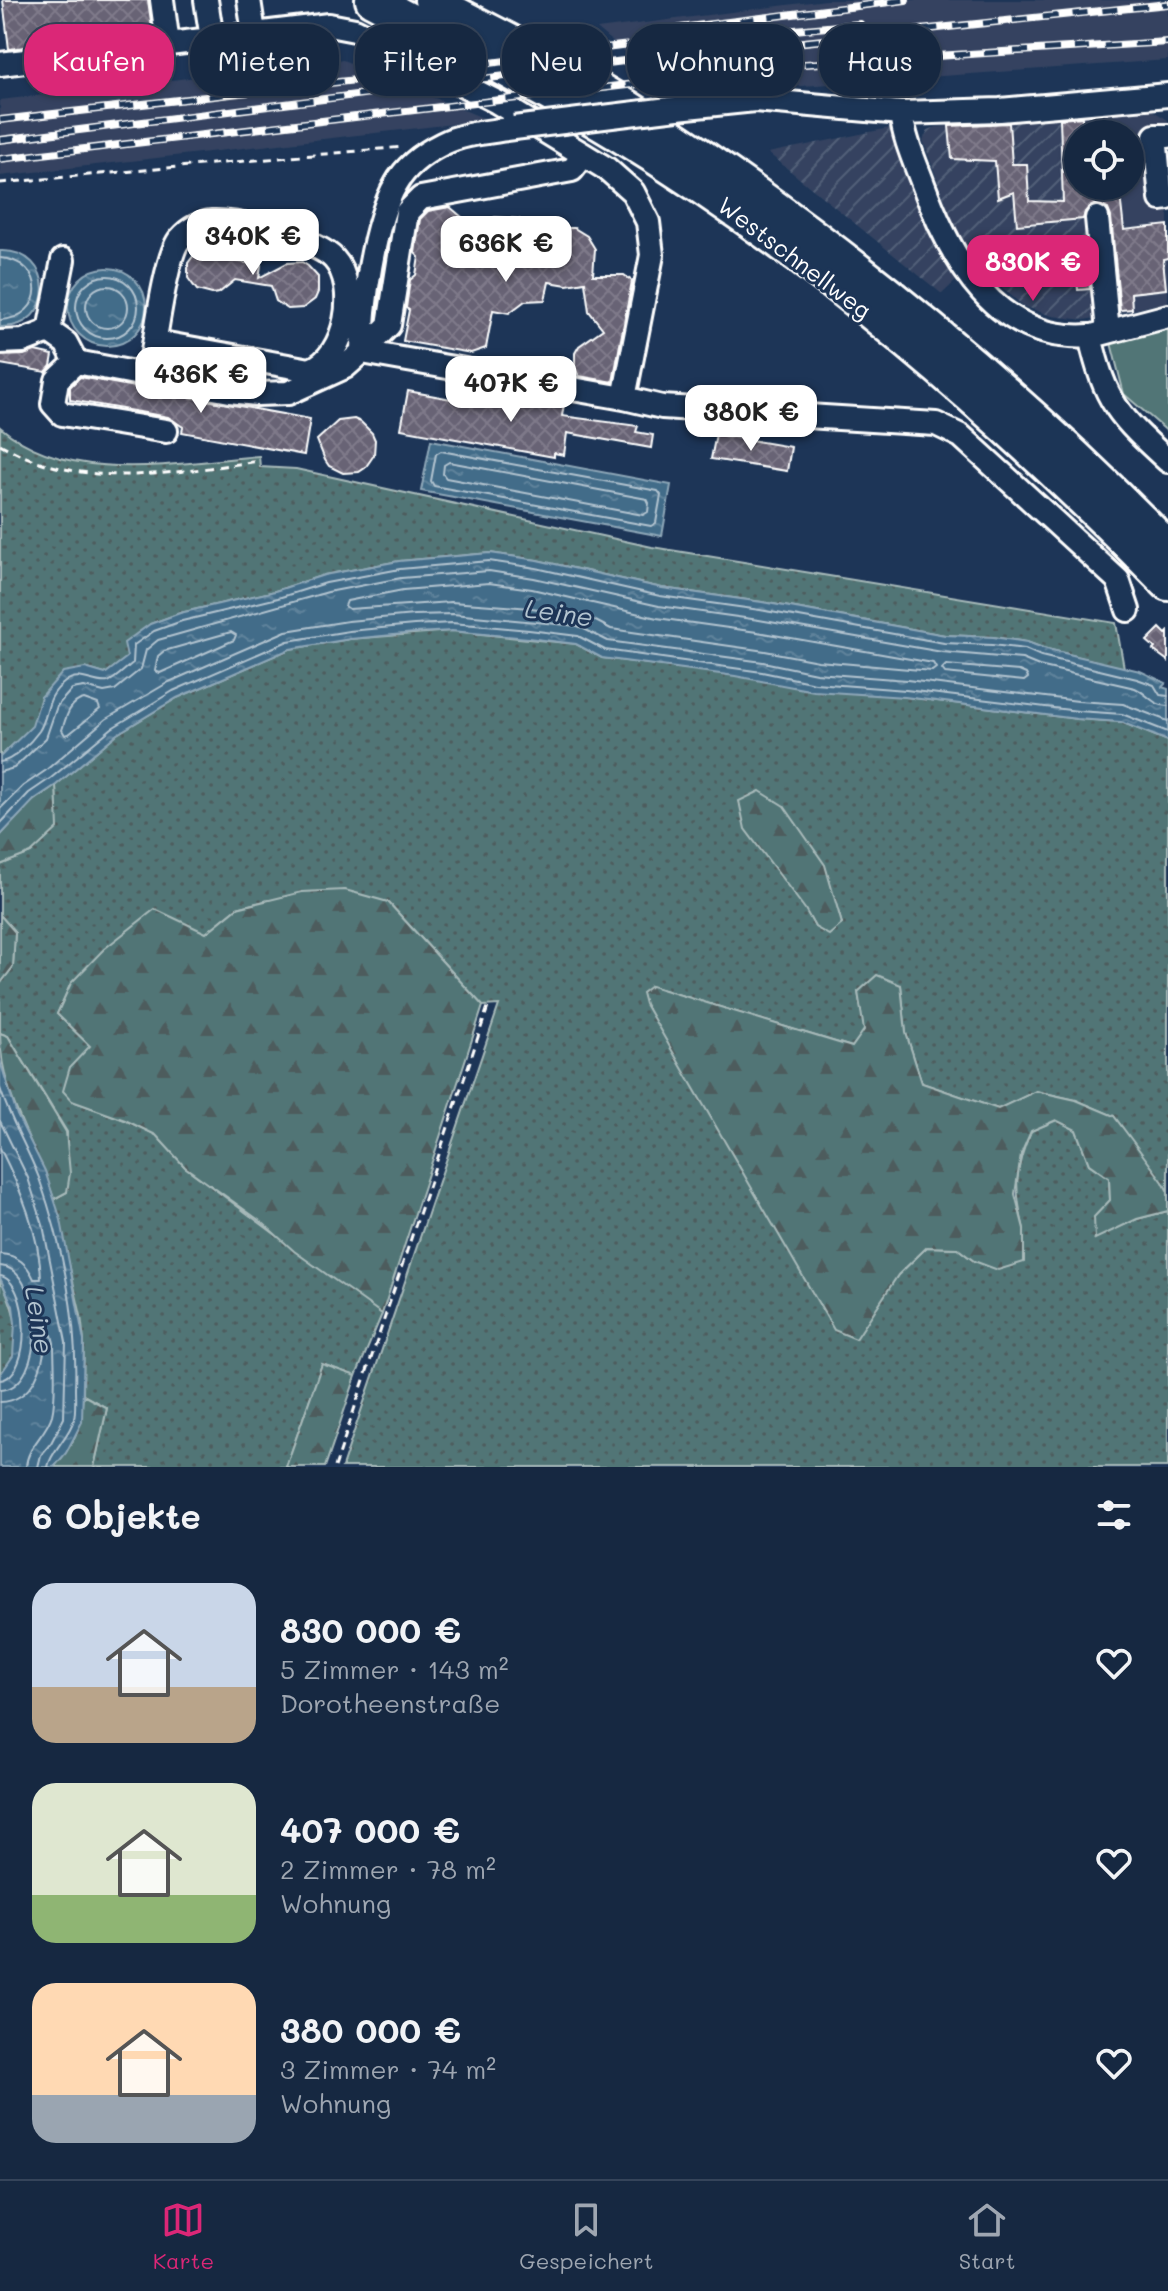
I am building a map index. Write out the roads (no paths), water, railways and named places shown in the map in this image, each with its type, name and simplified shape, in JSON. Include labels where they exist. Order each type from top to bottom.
[{"type":"highway","name":"Westschnellweg","points":[[372,0],[616,133],[713,196],[816,269],[915,348],[1009,430],[1168,584]]},
{"type":"highway","name":"Westschnellweg","points":[[431,0],[626,105],[832,248],[1025,408],[1168,547]]},
{"type":"street","points":[[162,0],[165,24]]},
{"type":"street","points":[[206,0],[210,24]]},
{"type":"street","points":[[249,0],[253,24]]},
{"type":"street","points":[[339,27],[355,30],[497,102],[607,169],[633,192],[648,222],[652,255],[624,398]]},
{"type":"street","points":[[0,64],[24,61]]},
{"type":"street","points":[[362,352],[380,223],[395,185],[420,157],[443,143],[466,135],[755,100],[901,113],[1000,110],[1168,95]]},
{"type":"street","points":[[901,113],[903,131],[950,249],[966,273],[999,308],[1020,322],[1048,334],[1099,334],[1168,316]]},
{"type":"street","points":[[1168,136],[1155,136],[1161,199],[1168,198]]},
{"type":"street","points":[[156,342],[311,376],[345,367],[389,325],[407,212],[421,198],[572,170],[584,155]]},
{"type":"street","points":[[1097,218],[1099,334],[1104,387],[1115,409],[1168,461]]},
{"type":"street","points":[[76,362],[149,376],[257,394],[288,393],[311,376],[342,339],[346,321],[342,272],[336,261],[324,249],[308,242],[257,229],[212,222],[193,227],[177,241],[170,264],[149,376]]},
{"type":"street","points":[[49,331],[63,260]]},
{"type":"street","points":[[0,342],[23,341],[49,331]]},
{"type":"street","points":[[49,331],[66,343],[76,362]]},
{"type":"street","points":[[362,352],[662,407],[936,424],[961,436],[1118,580],[1128,610]]},
{"type":"street","points":[[76,362],[57,380],[53,404],[62,414],[166,431]]},
{"type":"water","points":[[0,251],[19,254],[32,262],[40,275],[43,289],[40,303],[32,316],[19,324],[0,327]]},
{"type":"water","points":[[107,268],[122,271],[134,280],[143,292],[146,307],[143,322],[134,334],[122,343],[107,346],[92,343],[80,334],[71,322],[68,307],[71,292],[80,280],[92,271]]},
{"type":"water","points":[[431,440],[671,485],[662,536],[421,491]]},
{"type":"water","name":"Leine","points":[[490,553],[537,560],[662,588],[762,602],[945,635],[1027,642],[1140,671],[1166,683],[1162,687],[1168,689],[1168,741],[1121,722],[905,697],[814,691],[735,676],[602,658],[576,644],[452,631],[415,633],[290,649],[177,698],[117,734],[35,799],[0,836],[0,757],[32,726],[41,697],[63,672],[85,668],[105,674],[127,657],[124,643],[150,624],[180,613],[275,591],[324,575],[399,561]]},
{"type":"water","name":"Leine","points":[[0,1061],[17,1115],[45,1171],[61,1220],[84,1341],[82,1422],[66,1453],[54,1467],[0,1467],[0,1375],[13,1356],[15,1323],[13,1306],[0,1278]]},
{"type":"railway","points":[[712,24],[906,0]]},
{"type":"railway","points":[[0,140],[632,60],[1168,4]]},
{"type":"railway","points":[[0,120],[374,78],[621,46],[819,28]]},
{"type":"railway","points":[[0,159],[805,64],[1168,42]]}]
